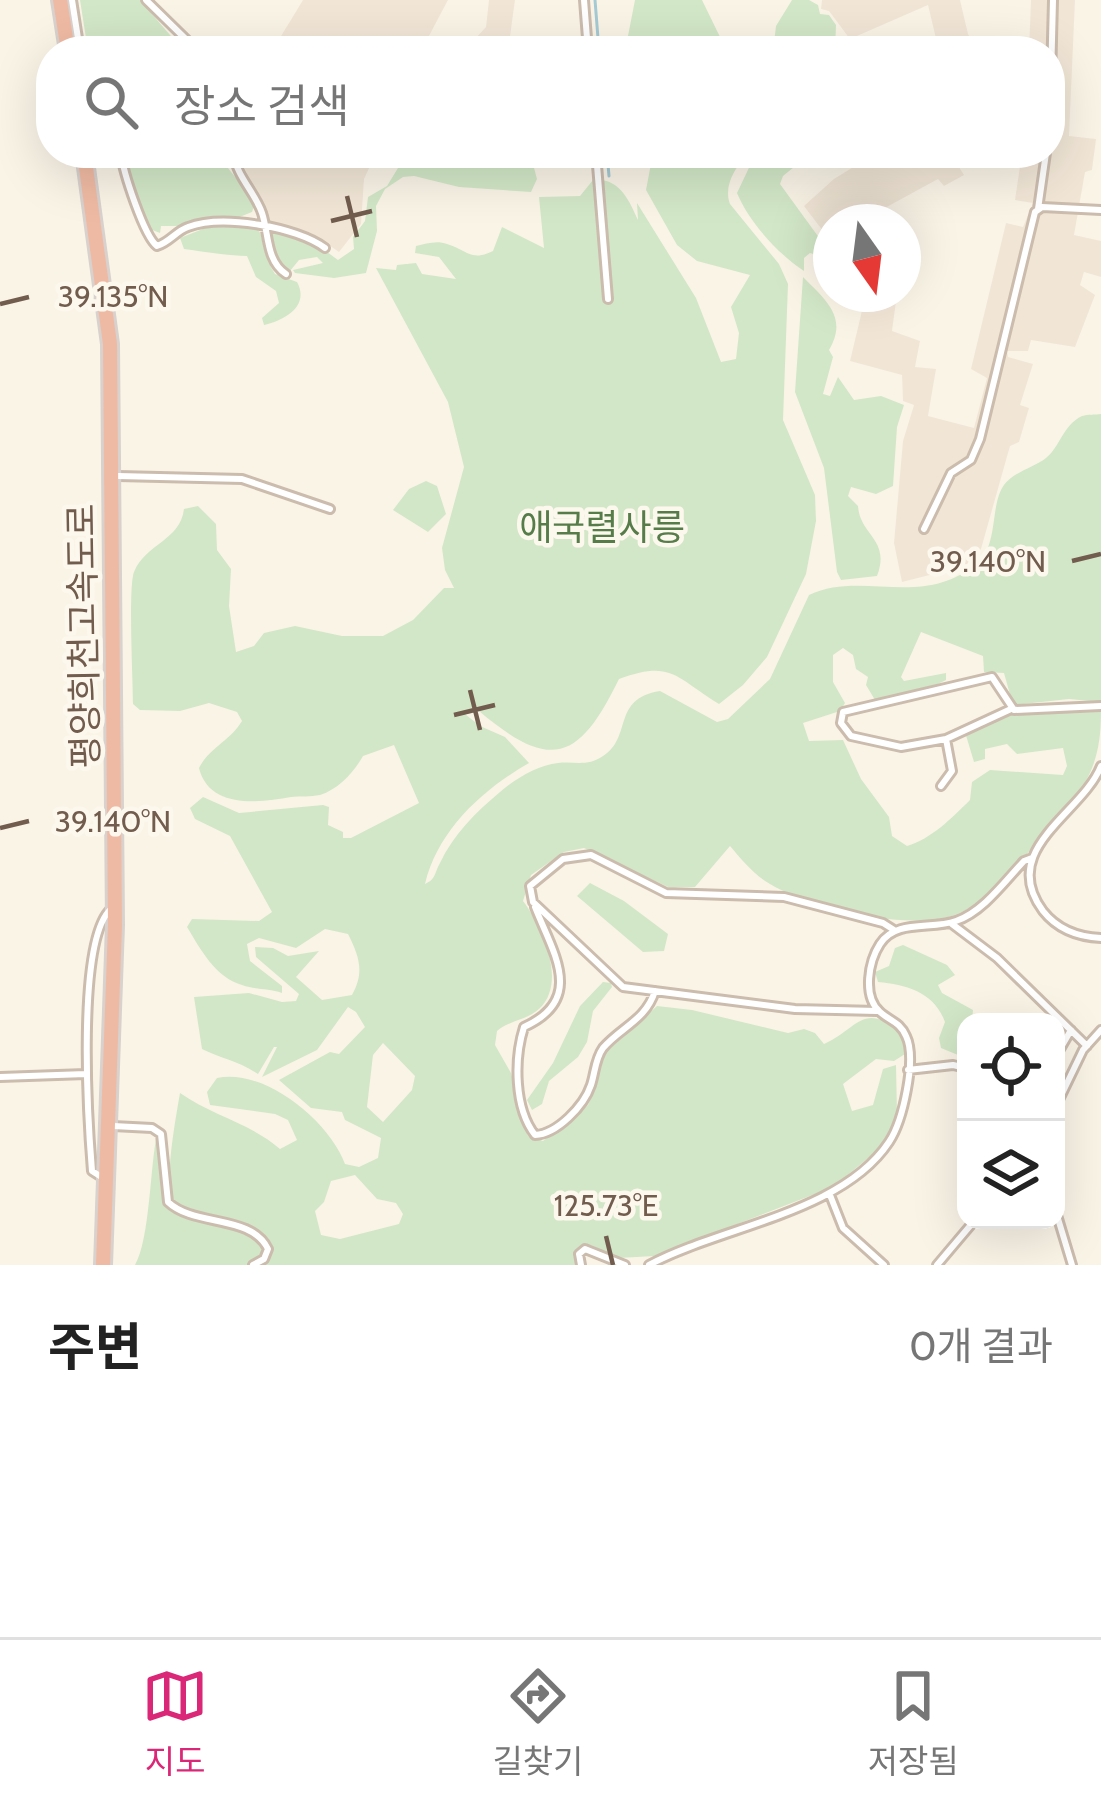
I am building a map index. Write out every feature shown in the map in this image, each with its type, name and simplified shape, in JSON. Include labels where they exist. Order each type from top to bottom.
[{"type":"highway","points":[[66,0],[72,36]]},
{"type":"highway","name":"평양희천고속도로","points":[[89,168],[110,344],[115,908],[106,1265]]},
{"type":"highway","name":"평양희천고속도로","points":[[90,168],[111,293],[122,625],[106,1265]]},
{"type":"street","points":[[146,0],[183,36]]},
{"type":"street","points":[[584,0],[587,36]]},
{"type":"street","points":[[1052,36],[1053,0]]},
{"type":"street","points":[[123,168],[149,241],[157,246],[191,226],[265,225],[310,238],[325,248]]},
{"type":"street","points":[[236,168],[257,200],[275,265],[286,274]]},
{"type":"street","points":[[597,168],[608,299]]},
{"type":"street","points":[[924,529],[951,473],[971,460],[980,439],[1044,168]]},
{"type":"street","points":[[1038,208],[1101,210]]},
{"type":"street","points":[[118,476],[242,479],[330,508]]},
{"type":"street","points":[[1011,709],[992,677],[862,706],[843,712],[841,718],[844,732],[851,736],[901,747],[946,739],[1011,709],[1101,706]]},
{"type":"street","points":[[940,786],[952,771],[946,739]]},
{"type":"street","points":[[1101,766],[1089,789],[1048,831],[1032,858],[1032,882],[1044,912],[1066,932],[1101,938]]},
{"type":"street","points":[[1089,789],[1101,794]]},
{"type":"street","points":[[655,991],[644,1015],[599,1054],[582,1102],[551,1131],[535,1135],[521,1103],[520,1039],[524,1027],[543,1019],[553,1006],[560,970],[530,886],[563,859],[591,855],[667,893],[784,897],[895,930]]},
{"type":"street","points":[[878,1011],[869,977],[871,961],[884,938],[895,930],[950,923],[990,898],[1032,858]]},
{"type":"street","points":[[533,902],[617,985],[795,1009],[878,1011],[895,1021],[910,1048],[901,1117],[892,1137],[830,1196],[704,1239],[649,1265]]},
{"type":"street","points":[[105,1178],[92,1171],[86,1023],[104,916],[115,908]]},
{"type":"street","points":[[950,923],[997,958],[1087,1046]]},
{"type":"street","points":[[1065,1040],[1071,1030]]},
{"type":"street","points":[[1065,1089],[1101,1030]]},
{"type":"street","points":[[908,1070],[957,1066]]},
{"type":"street","points":[[0,1076],[87,1074]]},
{"type":"street","points":[[112,1126],[152,1127],[161,1134],[168,1202],[181,1212],[256,1234],[268,1249],[264,1259],[253,1265]]},
{"type":"street","points":[[830,1196],[843,1228],[884,1265]]},
{"type":"street","points":[[937,1265],[968,1229]]},
{"type":"street","points":[[1061,1229],[1072,1265]]},
{"type":"street","points":[[581,1265],[579,1254],[585,1250],[625,1265]]},
{"type":"street","points":[[948,1253],[951,1265]]},
{"type":"shaded area","points":[[303,0],[448,0],[429,36],[281,36]]},
{"type":"shaded area","points":[[489,0],[515,0],[510,36],[478,36],[486,27]]},
{"type":"shaded area","points":[[822,0],[960,0],[969,36],[935,36],[928,5],[857,36],[848,36],[829,11],[821,9]]},
{"type":"shaded area","points":[[1031,0],[1075,0],[1069,136],[1096,139],[1074,235],[1101,241],[1101,277],[1084,272],[1080,285],[1095,295],[1075,347],[1031,340],[1028,351],[1007,351],[1008,357],[1033,364],[1020,405],[1029,408],[1019,442],[1010,446],[981,549],[965,566],[902,582],[894,543],[903,441],[914,405],[903,401],[902,375],[850,361],[862,312],[895,312],[892,331],[920,341],[915,367],[936,369],[928,416],[974,428],[987,378],[971,369],[1006,223],[1023,227],[1033,203],[1015,200],[1020,168],[1065,168],[1065,36],[1030,36]]},
{"type":"shaded area","points":[[245,168],[369,168],[361,224],[339,252],[311,233],[269,224]]},
{"type":"shaded area","points":[[852,168],[960,168],[964,175],[944,186],[938,179],[892,204],[813,204],[813,218],[804,206]]},
{"type":"green space","points":[[80,0],[140,0],[171,36],[86,36]]},
{"type":"green space","points":[[635,0],[702,0],[720,36],[628,36]]},
{"type":"green space","points":[[792,0],[809,0],[818,5],[820,14],[829,15],[836,25],[836,36],[775,36]]},
{"type":"green space","points":[[127,168],[228,168],[255,203],[252,212],[232,220],[208,218],[161,226],[160,233],[147,228]]},
{"type":"green space","points":[[398,168],[534,168],[537,179],[531,192],[403,177],[385,189],[376,206],[377,231],[366,273],[334,278],[293,270],[323,263],[317,257],[299,260],[290,271],[283,270],[274,255],[271,230],[312,241],[338,260],[354,249],[353,237],[365,221],[368,197],[387,186]]},
{"type":"green space","name":"애국렬사릉","points":[[650,168],[738,168],[728,190],[730,204],[779,264],[788,284],[783,420],[815,495],[816,521],[806,574],[767,657],[719,704],[672,674],[636,673],[619,679],[590,727],[561,749],[526,743],[479,711],[465,714],[505,737],[529,763],[464,813],[440,846],[425,884],[458,834],[491,800],[543,767],[586,763],[603,756],[618,739],[628,710],[645,695],[660,691],[717,722],[728,719],[770,679],[809,595],[850,586],[915,587],[958,576],[985,554],[1005,484],[1046,458],[1076,420],[1101,414],[1101,702],[1069,699],[1013,705],[1004,673],[984,672],[983,656],[921,632],[901,677],[904,681],[946,673],[946,680],[875,700],[866,685],[868,677],[856,669],[853,655],[843,648],[833,655],[833,682],[845,703],[840,711],[803,723],[809,741],[843,740],[861,779],[889,817],[892,836],[907,846],[956,814],[970,800],[972,782],[990,770],[1063,775],[1067,766],[1063,748],[1017,754],[1007,744],[985,749],[985,759],[974,762],[965,732],[1016,713],[1101,712],[1092,769],[1074,800],[1008,875],[979,901],[945,918],[894,920],[812,902],[764,880],[730,846],[695,887],[668,887],[584,848],[564,852],[531,875],[523,901],[544,939],[551,984],[539,1009],[497,1031],[495,1045],[511,1073],[528,1136],[543,1141],[588,1105],[602,1056],[657,1006],[788,1033],[804,1029],[824,1044],[861,1021],[877,1019],[901,1032],[905,1054],[894,1061],[876,1059],[843,1084],[852,1111],[873,1105],[883,1069],[896,1065],[897,1114],[878,1150],[833,1187],[655,1256],[618,1258],[591,1245],[576,1253],[578,1265],[260,1265],[271,1251],[265,1235],[191,1212],[170,1200],[170,1160],[180,1093],[280,1149],[297,1140],[288,1120],[210,1105],[207,1092],[217,1078],[255,1081],[310,1115],[345,1164],[359,1167],[378,1158],[381,1138],[345,1120],[342,1112],[311,1108],[279,1080],[330,1052],[339,1054],[365,1027],[348,1007],[317,1050],[262,1077],[277,1047],[258,1074],[202,1049],[194,997],[249,993],[296,1001],[299,994],[256,957],[255,947],[273,948],[288,956],[319,951],[296,977],[322,1000],[352,995],[359,964],[348,934],[325,929],[296,948],[259,938],[247,944],[250,961],[282,986],[282,993],[242,985],[216,969],[187,927],[192,919],[259,921],[272,912],[230,836],[195,819],[190,808],[203,797],[239,813],[323,805],[329,807],[328,825],[343,832],[343,838],[351,838],[419,803],[394,745],[363,756],[345,779],[320,795],[250,801],[213,791],[199,768],[242,721],[237,712],[209,703],[180,711],[140,710],[133,704],[134,572],[146,554],[176,528],[184,509],[198,506],[216,524],[217,550],[231,569],[229,606],[236,652],[254,646],[264,633],[295,626],[342,636],[383,636],[413,620],[444,588],[454,588],[442,548],[464,467],[448,402],[376,268],[396,270],[397,265],[416,263],[422,274],[456,279],[439,257],[415,253],[416,246],[439,242],[474,255],[486,254],[493,251],[502,227],[544,248],[539,197],[580,196],[593,180],[610,182],[622,191],[638,220],[637,203],[696,298],[721,362],[736,359],[739,333],[731,307],[750,275],[697,261],[677,245],[646,190]],"holes":[[[383,1043],[415,1076],[412,1090],[383,1122],[367,1107],[373,1055]],[[355,1175],[377,1199],[396,1203],[403,1214],[399,1224],[340,1239],[321,1235],[315,1211],[324,1202],[331,1181]]]},
{"type":"green space","points":[[749,168],[793,168],[780,184],[813,229],[813,254],[804,258],[804,271],[775,246],[737,193]]},
{"type":"green space","points":[[213,225],[248,226],[260,233],[275,274],[297,282],[300,298],[293,311],[264,325],[262,318],[279,303],[276,291],[256,277],[247,256],[184,249],[180,238]]},
{"type":"green space","points":[[803,277],[813,287],[813,312],[833,312],[835,319],[829,350],[833,357],[823,394],[830,396],[838,377],[854,400],[881,396],[904,405],[897,427],[893,486],[876,494],[851,487],[848,496],[878,546],[877,576],[841,580],[837,572],[824,468],[795,392]]},
{"type":"green space","points":[[426,481],[437,486],[446,514],[428,532],[393,510],[409,489]]},
{"type":"green space","points":[[590,883],[668,934],[664,951],[643,952],[577,896]]},
{"type":"green space","points":[[903,945],[947,965],[955,975],[938,985],[942,993],[973,1010],[957,1013],[957,1055],[941,1048],[945,1022],[927,997],[878,982],[875,972],[889,966],[895,948]]},
{"type":"green space","points":[[603,982],[612,987],[593,1011],[587,1042],[578,1057],[549,1081],[542,1104],[532,1110],[527,1100],[553,1063],[580,1006]]},
{"type":"green space","points":[[157,1134],[161,1191],[169,1209],[257,1238],[265,1248],[260,1259],[247,1265],[135,1265],[144,1238]]},
{"type":"waterway","points":[[595,0],[598,36]]},
{"type":"waterway","points":[[608,168],[609,176]]}]
